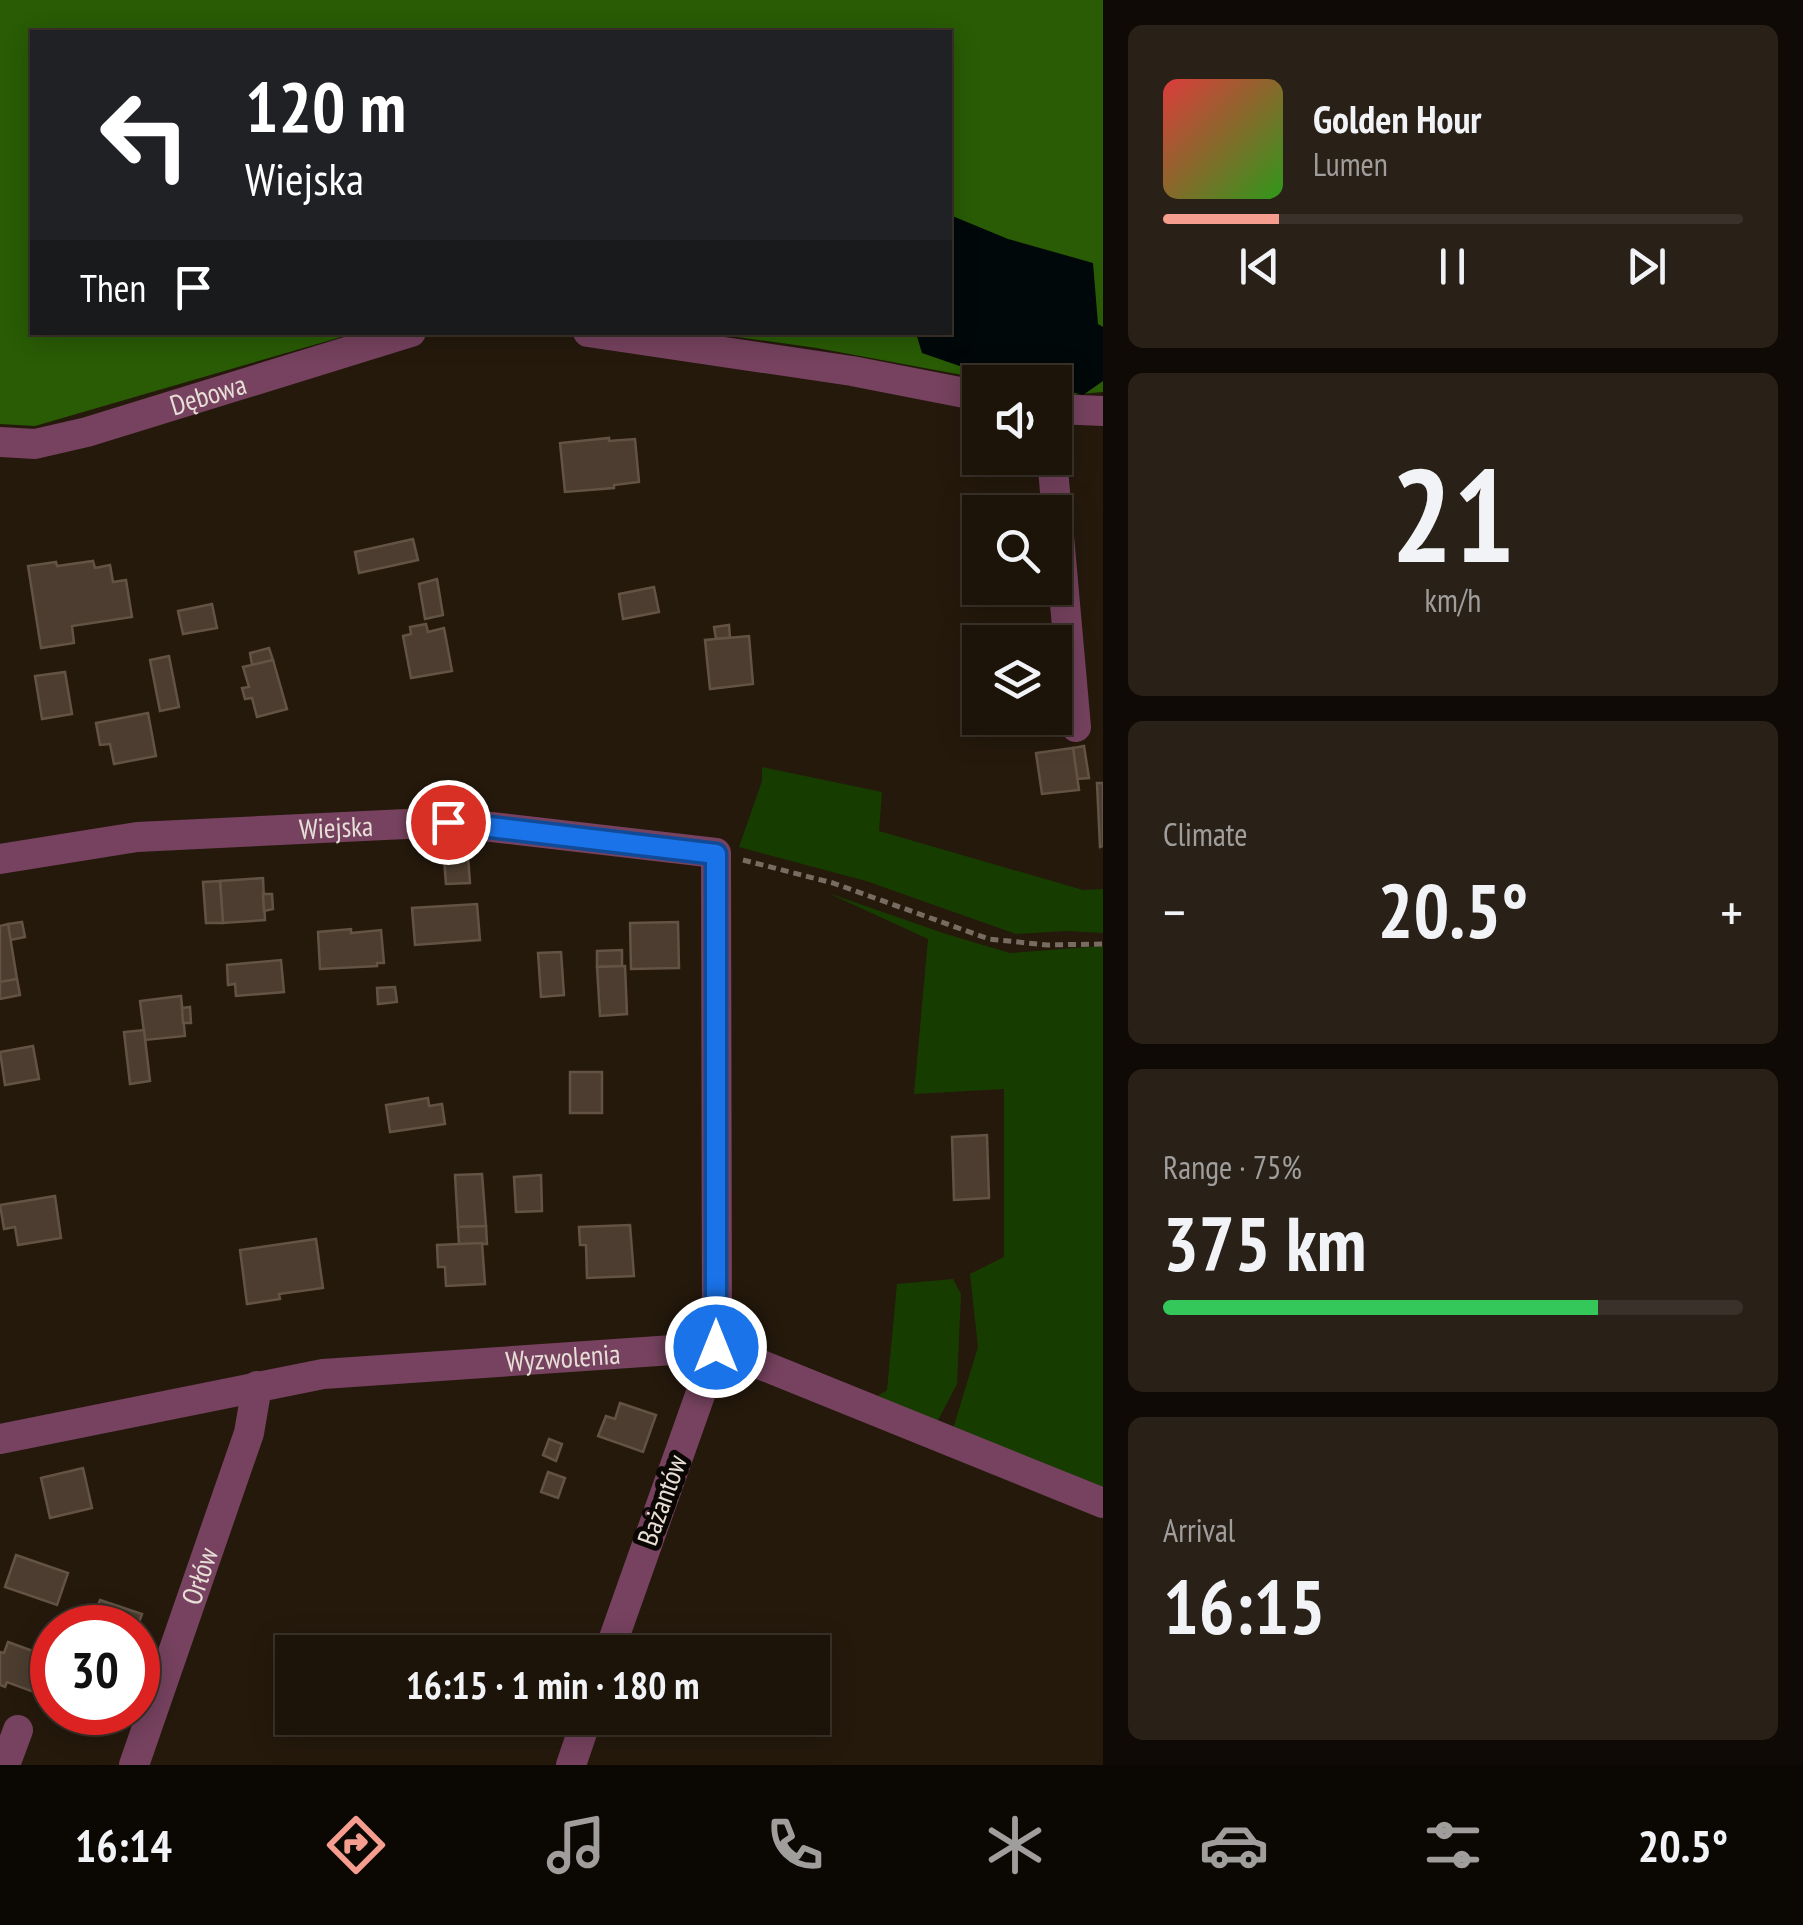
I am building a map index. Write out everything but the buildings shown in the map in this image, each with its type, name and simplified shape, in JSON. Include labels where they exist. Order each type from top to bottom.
[{"type":"street","name":"Dębowa","points":[[0,442],[35,444],[86,432],[401,335]]},
{"type":"street","points":[[608,335],[852,371],[962,392]]},
{"type":"street","points":[[1072,410],[1103,411]]},
{"type":"street","points":[[1054,475],[1076,728]]},
{"type":"street","name":"Wiejska","points":[[0,859],[137,836],[448,822],[716,854]]},
{"type":"street","points":[[716,854],[716,1347]]},
{"type":"street","name":"Wyzwolenia","points":[[0,1439],[323,1374],[716,1347],[1103,1502]]},
{"type":"street","name":"Bażantów","points":[[616,1635],[716,1347]]},
{"type":"street","name":"Orłów","points":[[134,1765],[249,1433],[257,1386]]},
{"type":"street","points":[[5,1765],[18,1730]]},
{"type":"street","points":[[571,1765],[582,1735]]},
{"type":"path","points":[[716,854],[833,883],[990,939],[1047,945],[1103,944]]},
{"type":"green space","points":[[0,0],[1103,0],[1103,392],[1072,395],[1072,365],[962,365],[962,375],[723,335],[952,335],[952,30],[30,30],[30,335],[348,335],[35,426],[0,424]]},
{"type":"green space","points":[[762,767],[882,792],[879,831],[1083,890],[1103,889],[1103,933],[1016,934],[866,881],[739,847],[762,781]]},
{"type":"green space","points":[[828,893],[1010,953],[1103,946],[1103,1492],[952,1432],[978,1347],[970,1274],[1004,1257],[1004,1089],[914,1094],[928,939]]},
{"type":"green space","points":[[953,1279],[961,1294],[957,1384],[935,1426],[878,1396],[887,1390],[897,1284]]},
{"type":"shaded area","points":[[952,216],[1008,239],[1093,263],[1098,324],[1103,327],[1103,381],[1083,395],[1072,392],[1072,365],[962,367],[922,353],[917,335],[952,335]]},
{"type":"route","points":[[448,822],[716,854],[716,1347]]}]
